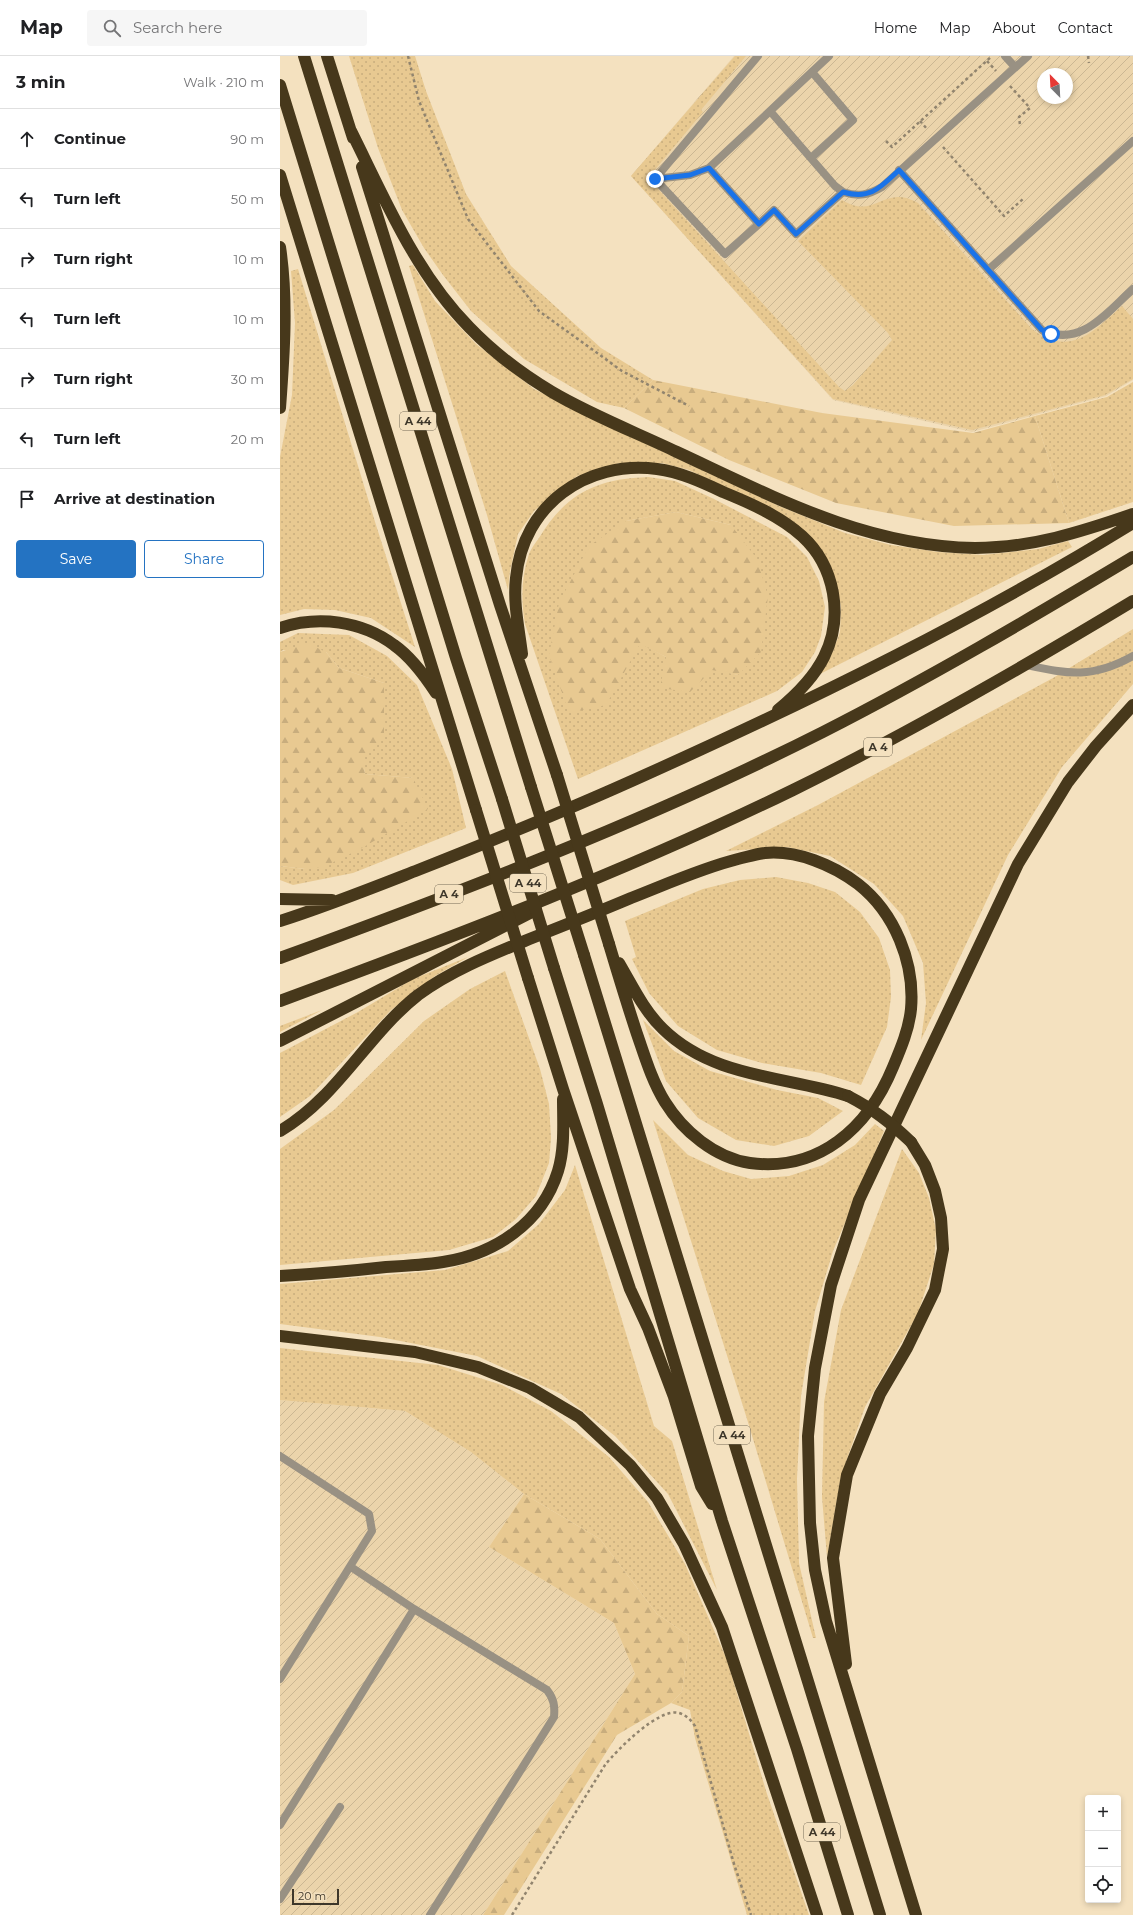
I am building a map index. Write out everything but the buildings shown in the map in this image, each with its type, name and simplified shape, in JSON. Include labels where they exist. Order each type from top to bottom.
[{"type":"highway","name":"A 44","points":[[304,56],[584,955],[880,1915]]},
{"type":"highway","points":[[280,1132],[317,1104],[395,1016],[417,996],[441,980],[486,956],[716,865],[764,853],[802,856],[855,882],[870,894],[893,926],[903,948],[911,987],[911,1009],[908,1027],[891,1072],[878,1099],[865,1118],[842,1139],[812,1156],[792,1162],[774,1165],[739,1161],[723,1155],[702,1142],[667,1106],[647,1064],[609,944],[557,776],[500,605],[327,56]]},
{"type":"highway","name":"A 44","points":[[280,85],[456,658],[502,799],[599,1111],[722,1521],[797,1749],[848,1915]]},
{"type":"highway","points":[[351,131],[406,241],[432,283],[468,326],[512,364],[552,392],[787,503],[863,531],[910,542],[980,548],[1044,542],[1069,536],[1133,514]]},
{"type":"highway","points":[[280,175],[563,1089],[630,1289],[648,1328],[674,1397],[701,1486],[722,1521]]},
{"type":"highway","points":[[280,247],[284,289],[285,343],[280,408]]},
{"type":"highway","points":[[526,681],[515,599],[519,558],[531,527],[556,498],[584,479],[612,469],[639,467],[676,472],[710,486],[784,522],[802,536],[817,554],[831,583],[835,608],[835,621],[829,646],[817,669],[789,701],[766,721]]},
{"type":"highway","points":[[280,921],[342,900],[578,805],[766,721],[938,634],[1047,574],[1133,523]]},
{"type":"highway","name":"A 4","points":[[280,958],[484,881],[617,827],[730,776],[822,732],[900,691],[974,650],[1133,557]]},
{"type":"highway","name":"A 4","points":[[280,1002],[612,871],[732,818],[852,760],[914,728],[1026,665],[1133,601]]},
{"type":"highway","points":[[280,628],[291,624],[334,622],[359,626],[375,633],[395,645],[410,660],[427,679],[444,705]]},
{"type":"highway","points":[[916,1915],[826,1621],[815,1570],[810,1523],[808,1436],[815,1368],[831,1285],[859,1200],[1018,864],[1068,782],[1096,746],[1133,705]]},
{"type":"highway","points":[[280,1041],[612,871]]},
{"type":"highway","points":[[280,899],[342,900]]},
{"type":"highway","points":[[609,944],[653,1018],[663,1029],[691,1050],[720,1065],[747,1074],[820,1087],[848,1096],[871,1108],[892,1123],[911,1142],[925,1165],[935,1191],[941,1218],[942,1248],[935,1290],[907,1348],[880,1394],[847,1475],[843,1492],[833,1558],[849,1693]]},
{"type":"highway","points":[[280,1276],[443,1262],[482,1251],[512,1235],[524,1226],[542,1205],[558,1171],[563,1146],[563,1089]]},
{"type":"highway","points":[[280,1336],[415,1352],[478,1367],[530,1388],[579,1417],[630,1465],[657,1498],[684,1544],[722,1627],[817,1915]]},
{"type":"lane","points":[[655,179],[758,56]]},
{"type":"lane","points":[[655,179],[690,175],[709,168],[829,56]]},
{"type":"lane","points":[[1005,56],[1015,67]]},
{"type":"lane","points":[[770,111],[835,186],[843,192],[862,196],[882,187],[899,170],[1028,56]]},
{"type":"lane","points":[[811,158],[853,120],[812,72]]},
{"type":"lane","points":[[988,270],[1133,141]]},
{"type":"lane","points":[[709,168],[759,224]]},
{"type":"lane","points":[[899,170],[1042,330],[1051,334],[1076,334],[1087,329],[1133,289]]},
{"type":"lane","points":[[655,179],[725,254],[774,210],[796,234],[843,192]]},
{"type":"lane","points":[[1026,665],[1065,673],[1076,673],[1111,667],[1133,656]]},
{"type":"lane","points":[[280,1456],[368,1514],[372,1531],[280,1679]]},
{"type":"lane","points":[[351,1567],[414,1609],[547,1690],[553,1698],[555,1708],[554,1717],[430,1915]]},
{"type":"lane","points":[[280,1825],[414,1609]]},
{"type":"lane","points":[[280,1899],[340,1807]]},
{"type":"path","points":[[408,56],[419,102],[468,219],[539,311],[622,371],[689,406]]},
{"type":"path","points":[[886,141],[892,147],[992,56]]},
{"type":"path","points":[[1088,56],[1090,63]]},
{"type":"path","points":[[987,61],[1030,108],[1019,117],[1020,125]]},
{"type":"path","points":[[920,121],[1004,216],[1024,199]]},
{"type":"path","points":[[512,1915],[605,1765],[629,1739],[649,1724],[668,1714],[677,1712],[688,1717],[695,1726],[734,1864],[751,1915]]},
{"type":"shaded area","points":[[734,56],[1133,56],[1133,380],[1106,396],[972,432],[833,400],[631,176]]},
{"type":"shaded area","points":[[280,1400],[405,1411],[471,1452],[524,1494],[489,1547],[614,1623],[635,1674],[483,1915],[280,1915]]},
{"type":"green space","points":[[349,56],[415,56],[426,91],[466,194],[511,266],[601,348],[653,380],[624,408],[597,402],[524,359],[471,311],[424,248],[402,210],[378,148]]},
{"type":"green space","points":[[735,56],[746,56],[701,110],[703,112],[648,178],[839,387],[845,391],[853,385],[892,340],[888,333],[798,241],[842,200],[863,207],[896,197],[906,198],[918,203],[1032,329],[1046,337],[1058,341],[1070,341],[1080,338],[1101,325],[1122,306],[1133,319],[1133,379],[1105,395],[972,430],[833,399],[631,176]]},
{"type":"green space","points":[[413,265],[435,301],[476,344],[534,389],[600,422],[779,506],[845,533],[891,545],[938,552],[983,555],[1038,549],[1068,541],[1072,547],[820,674],[833,651],[840,632],[841,606],[835,581],[771,510],[689,470],[662,463],[619,463],[577,476],[534,511],[518,534],[510,571],[508,590],[487,515],[409,266]]},
{"type":"green space","points":[[298,269],[415,647],[371,618],[335,610],[304,609],[280,615],[280,457],[292,395],[295,323],[291,271]]},
{"type":"green space","points":[[653,380],[822,413],[973,433],[1035,416],[1069,523],[954,526],[836,503],[729,460],[624,408]]},
{"type":"green space","points":[[1133,382],[1133,502],[1069,523],[1035,416],[1107,397]]},
{"type":"green space","points":[[648,477],[675,481],[714,499],[787,537],[807,557],[819,581],[825,607],[821,636],[815,652],[802,672],[777,691],[578,779],[525,624],[522,598],[524,571],[529,554],[551,520],[573,498],[608,482]],"holes":[[[676,512],[731,525],[738,675],[666,657],[640,643],[626,521]]]},
{"type":"green space","points":[[676,512],[731,525],[757,559],[768,596],[761,652],[738,675],[712,670],[690,692],[660,688],[666,657],[640,644],[606,705],[569,713],[549,655],[559,603],[589,546],[626,521]]},
{"type":"green space","points":[[1133,629],[1133,684],[1062,767],[1008,855],[921,1040],[926,1003],[923,963],[903,916],[874,884],[830,856],[787,847],[726,851],[818,805],[1053,678]]},
{"type":"green space","points":[[298,633],[349,635],[387,656],[417,685],[452,769],[466,828],[353,873],[293,885],[280,880],[280,866],[305,869],[413,778],[365,774],[363,761],[384,683],[339,668],[326,652],[283,650],[280,652],[280,642]]},
{"type":"green space","points":[[307,643],[326,652],[339,668],[384,683],[384,739],[367,752],[364,761],[365,774],[413,778],[428,809],[362,848],[323,867],[305,869],[280,866],[280,652]]},
{"type":"green space","points":[[776,877],[808,883],[835,892],[860,912],[879,938],[890,970],[891,997],[887,1027],[861,1085],[821,1073],[762,1063],[717,1050],[678,1026],[649,993],[632,959],[636,957],[625,921],[703,889],[740,880]]},
{"type":"green space","points":[[468,957],[435,976],[391,1010],[310,1096],[280,1117],[280,1053],[358,1012],[413,979]]},
{"type":"green space","points":[[505,971],[540,1069],[549,1104],[551,1138],[549,1163],[536,1196],[516,1219],[493,1237],[449,1250],[280,1265],[280,1149],[334,1110],[424,1021],[470,989]]},
{"type":"green space","points":[[322,1010],[280,1032],[280,1026]]},
{"type":"green space","points":[[643,1020],[674,1051],[710,1071],[777,1090],[818,1098],[843,1111],[809,1136],[774,1146],[736,1140],[698,1118],[666,1081]]},
{"type":"green space","points":[[653,1120],[688,1155],[723,1171],[751,1179],[789,1176],[823,1165],[855,1145],[875,1124],[884,1131],[833,1251],[815,1311],[801,1396],[797,1479],[799,1563],[816,1638],[813,1638],[747,1419]]},
{"type":"green space","points":[[902,1149],[919,1173],[929,1198],[936,1230],[934,1264],[918,1313],[865,1407],[841,1476],[827,1557],[822,1497],[824,1402],[841,1310]]},
{"type":"green space","points":[[575,1165],[654,1426],[672,1441],[717,1590],[668,1494],[615,1436],[561,1394],[477,1356],[380,1337],[280,1324],[280,1284],[445,1270],[508,1251],[539,1224],[565,1190]]},
{"type":"green space","points":[[280,1348],[438,1365],[502,1385],[551,1411],[609,1457],[648,1502],[685,1564],[727,1660],[767,1794],[809,1915],[747,1915],[695,1738],[690,1710],[671,1703],[682,1692],[689,1636],[657,1614],[600,1539],[524,1494],[471,1452],[405,1411],[280,1400]]},
{"type":"green space","points":[[524,1494],[600,1539],[657,1614],[689,1636],[682,1692],[671,1703],[617,1735],[504,1915],[483,1915],[635,1674],[614,1623],[489,1547]]},
{"type":"route","points":[[655,179],[690,175],[709,168],[759,224],[774,210],[796,234],[843,192],[862,196],[882,187],[899,170],[1042,330],[1051,334]]}]
